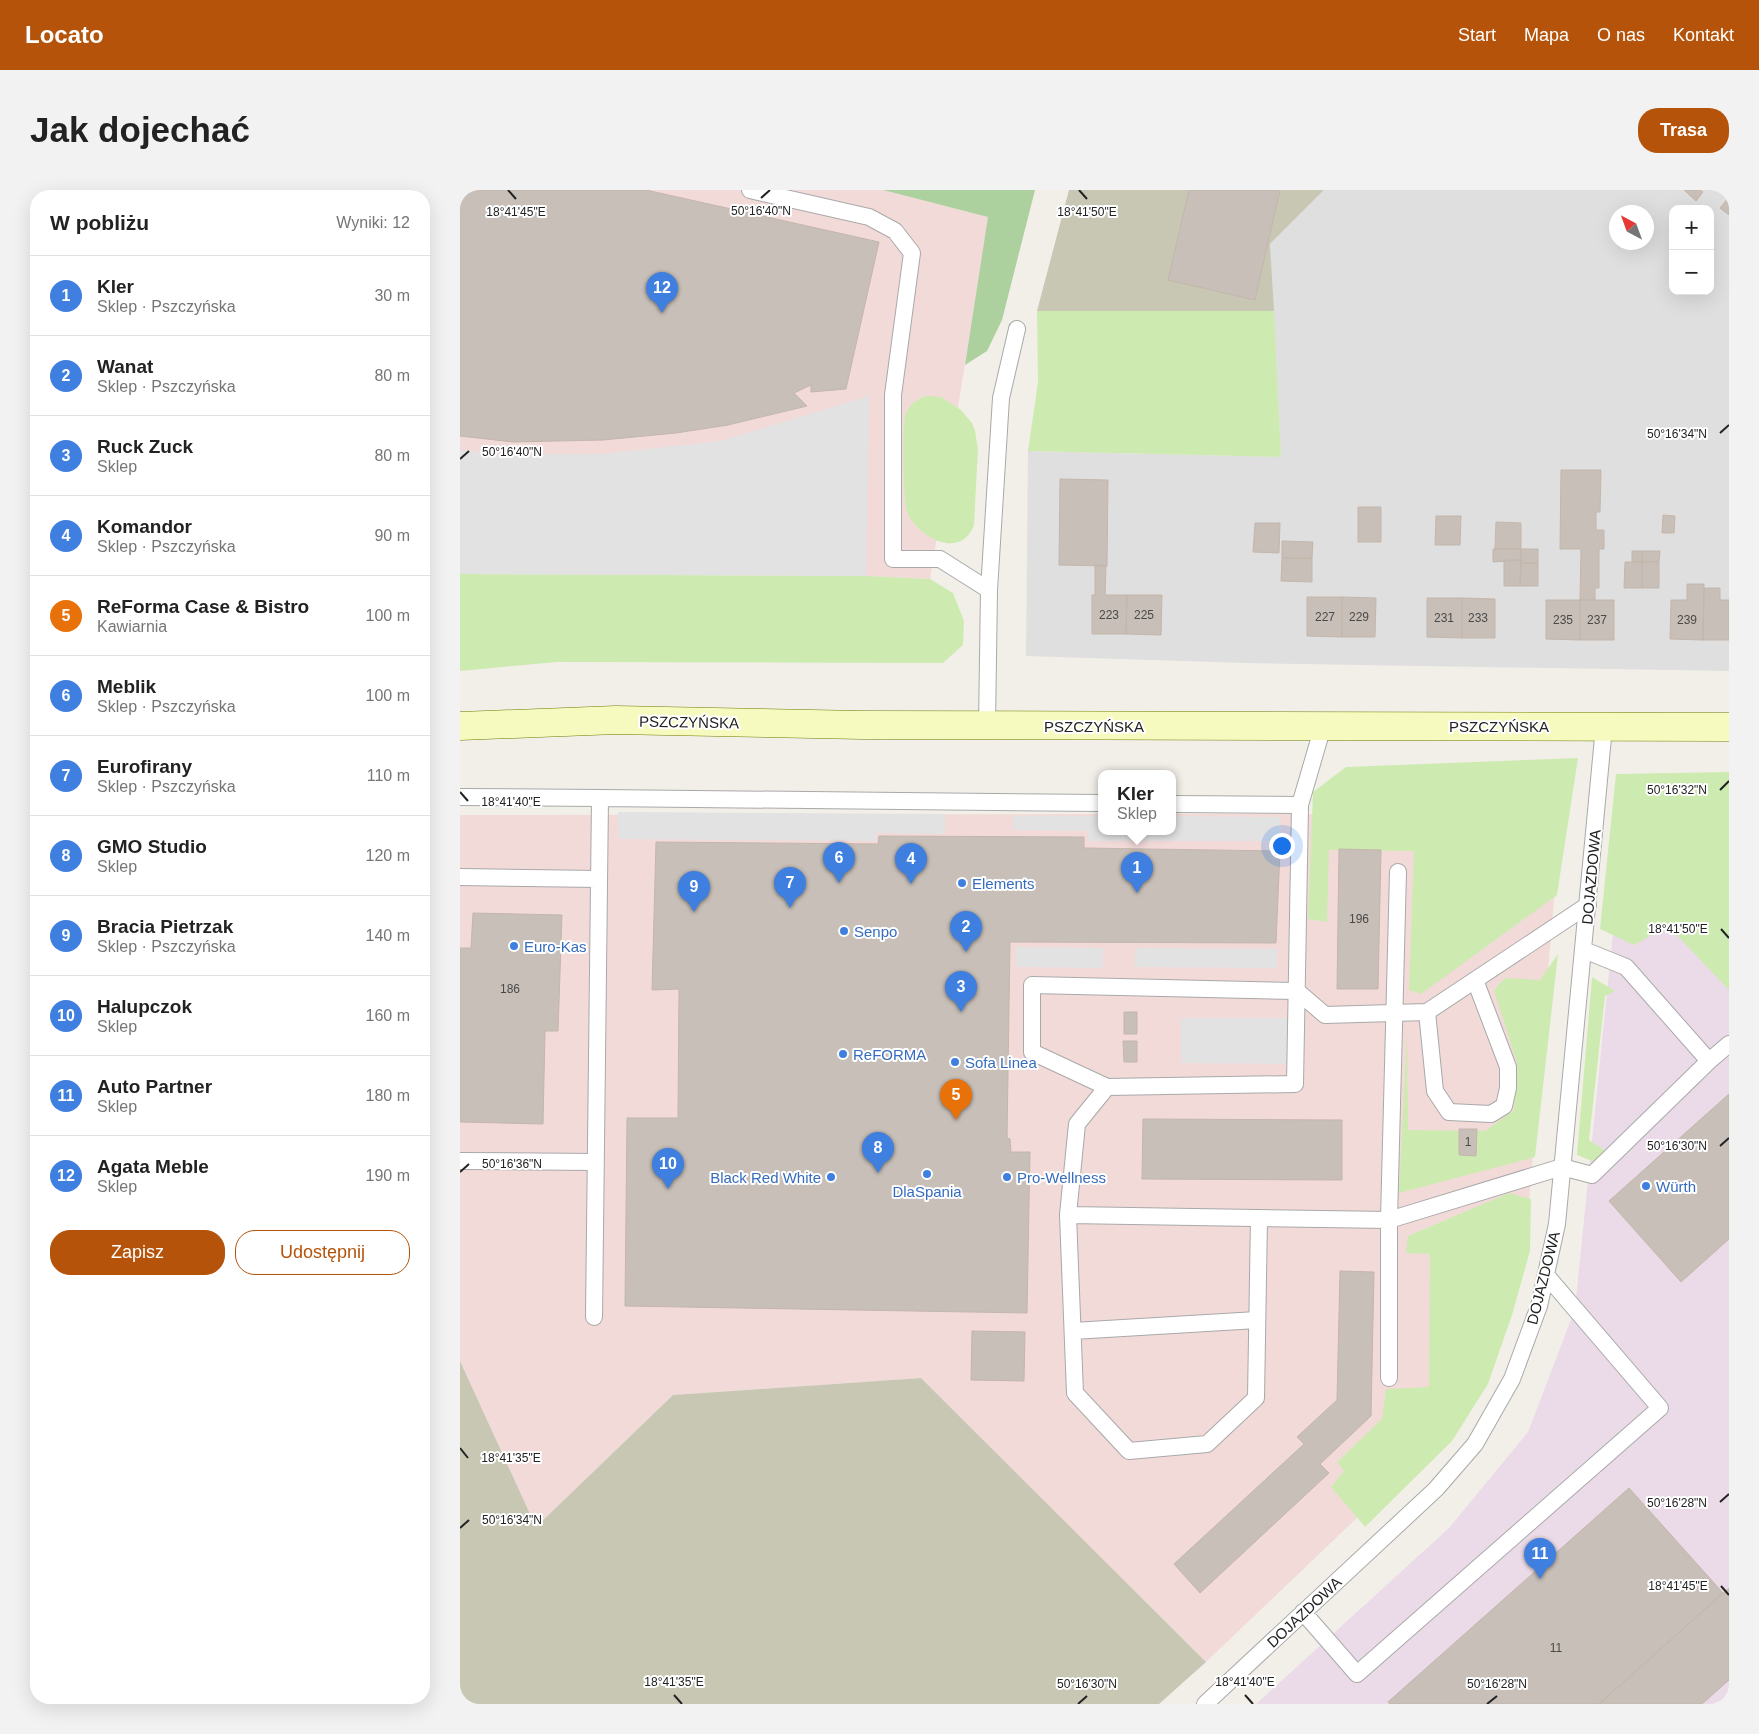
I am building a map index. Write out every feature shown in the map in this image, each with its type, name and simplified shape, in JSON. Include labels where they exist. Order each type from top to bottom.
[{"type":"main road","name":"PSZCZYŃSKA","points":[[460,726],[616,720],[987,725],[1729,727]]},
{"type":"lane","points":[[750,190],[869,217],[895,231],[912,253],[893,395],[893,559],[940,560],[989,590]]},
{"type":"lane","points":[[987,725],[989,590],[1001,398],[1017,329]]},
{"type":"lane","points":[[1323,726],[1300,805],[1297,991],[1296,1084],[1107,1087],[1032,1052],[1032,985],[1297,991],[1325,1015],[1427,1012],[1588,905]]},
{"type":"lane","name":"DOJAZDOWA","points":[[1205,1704],[1436,1490],[1475,1444],[1512,1379],[1539,1306],[1557,1224],[1604,726]]},
{"type":"lane","points":[[460,797],[1098,803]]},
{"type":"lane","points":[[594,1317],[600,798]]},
{"type":"lane","points":[[1176,804],[1300,805]]},
{"type":"lane","points":[[1389,1378],[1389,1220],[1398,872]]},
{"type":"lane","points":[[460,877],[599,879]]},
{"type":"lane","points":[[1584,950],[1626,967],[1709,1060]]},
{"type":"lane","points":[[1427,1012],[1435,1091],[1449,1112],[1490,1114],[1504,1106],[1508,1088],[1508,1067],[1474,980]]},
{"type":"lane","points":[[1068,1215],[1389,1220],[1562,1167],[1592,1175],[1709,1060],[1729,1044]]},
{"type":"lane","points":[[1107,1087],[1077,1124],[1068,1215],[1075,1393],[1129,1451],[1208,1444],[1256,1398],[1259,1218]]},
{"type":"lane","points":[[460,1161],[595,1162]]},
{"type":"lane","points":[[1303,1612],[1356,1674],[1660,1408],[1546,1275]]},
{"type":"lane","points":[[1073,1331],[1257,1320]]},
{"type":"shaded area","points":[[460,190],[883,190],[989,217],[930,579],[866,576],[460,574]]},
{"type":"shaded area","points":[[1069,190],[1324,190],[1270,244],[1274,311],[1037,311]]},
{"type":"shaded area","points":[[1324,190],[1729,190],[1729,671],[1245,663],[1026,656],[1028,451],[1281,457],[1270,244]]},
{"type":"shaded area","points":[[869,396],[866,576],[460,574],[460,450],[496,454],[601,454],[721,441]]},
{"type":"shaded area","points":[[618,812],[945,814],[945,834],[876,833],[876,841],[618,839]]},
{"type":"shaded area","points":[[1098,814],[1098,835],[1176,835],[1176,814],[1561,814],[1527,1226],[1427,1451],[1206,1662],[921,1378],[673,1395],[536,1527],[460,1361],[460,815]]},
{"type":"shaded area","points":[[1625,814],[1729,814],[1729,1704],[1256,1704],[1449,1528],[1528,1432],[1575,1309]]},
{"type":"shaded area","points":[[1013,816],[1098,816],[1098,835],[1176,835],[1176,816],[1280,817],[1280,841],[1088,841],[1088,831],[1013,830]]},
{"type":"shaded area","points":[[1016,947],[1103,948],[1103,968],[1016,967]]},
{"type":"shaded area","points":[[1135,948],[1277,949],[1277,968],[1135,967]]},
{"type":"shaded area","points":[[1181,1018],[1289,1018],[1289,1064],[1181,1063]]},
{"type":"shaded area","points":[[460,1361],[536,1527],[673,1395],[921,1378],[1206,1662],[1159,1704],[460,1704]]},
{"type":"green space","points":[[883,190],[1035,190],[1002,320],[987,351],[965,365],[988,217]]},
{"type":"green space","points":[[1037,311],[1274,311],[1281,457],[1028,451],[1038,382]]},
{"type":"green space","points":[[926,396],[941,397],[961,410],[972,423],[975,431],[978,449],[974,525],[968,536],[959,542],[950,543],[929,537],[912,521],[907,512],[904,478],[905,419],[906,413],[912,404]]},
{"type":"green space","points":[[460,574],[866,576],[930,579],[953,593],[964,621],[963,645],[943,663],[557,662],[460,671]]},
{"type":"green space","points":[[1578,758],[1557,895],[1421,994],[1409,990],[1414,851],[1329,850],[1327,922],[1308,919],[1313,792],[1346,767]]},
{"type":"green space","points":[[1729,772],[1729,990],[1668,926],[1634,945],[1600,929],[1616,774]]},
{"type":"green space","points":[[1558,954],[1535,1157],[1399,1193],[1407,1031],[1408,1130],[1485,1131],[1514,1110],[1517,1063],[1494,990],[1505,978],[1540,980]]},
{"type":"green space","points":[[1592,977],[1615,991],[1605,996],[1589,1140],[1606,1151],[1602,1165],[1577,1155]]},
{"type":"green space","points":[[1509,1193],[1531,1199],[1530,1251],[1512,1315],[1488,1384],[1452,1441],[1365,1527],[1331,1487],[1344,1471],[1337,1462],[1382,1419],[1386,1389],[1429,1387],[1430,1254],[1406,1253],[1408,1236]]},
{"type":"building","points":[[460,190],[646,190],[879,242],[846,389],[811,392],[811,385],[794,393],[807,406],[728,425],[676,433],[603,440],[513,442],[460,436]]},
{"type":"building","points":[[1189,190],[1280,190],[1255,300],[1168,280]]},
{"type":"building","points":[[1684,190],[1700,190],[1703,192],[1696,201]]},
{"type":"building","points":[[1729,197],[1729,215],[1720,208]]},
{"type":"building","points":[[1561,470],[1601,470],[1600,512],[1596,512],[1596,530],[1604,530],[1604,549],[1599,549],[1599,588],[1595,588],[1595,600],[1580,600],[1581,549],[1560,549]]},
{"type":"building","points":[[1060,479],[1108,480],[1107,566],[1059,565]]},
{"type":"building","points":[[1358,507],[1381,507],[1381,542],[1358,542]]},
{"type":"building","points":[[1663,515],[1675,516],[1674,533],[1662,533]]},
{"type":"building","points":[[1436,516],[1461,516],[1460,545],[1435,545]]},
{"type":"building","points":[[1496,522],[1521,523],[1521,549],[1495,549]]},
{"type":"building","points":[[1255,523],[1280,523],[1279,553],[1253,552]]},
{"type":"building","points":[[1282,541],[1313,542],[1312,558],[1282,558]]},
{"type":"building","points":[[1493,549],[1521,549],[1521,560],[1493,562]]},
{"type":"building","points":[[1521,549],[1538,549],[1538,563],[1521,563]]},
{"type":"building","points":[[1632,551],[1642,551],[1642,562],[1632,562]]},
{"type":"building","points":[[1642,551],[1660,551],[1659,562],[1642,562]]},
{"type":"building","points":[[1282,558],[1312,558],[1312,582],[1281,581]]},
{"type":"building","points":[[1504,560],[1521,560],[1520,586],[1504,586]]},
{"type":"building","points":[[1625,562],[1642,562],[1642,588],[1624,588]]},
{"type":"building","points":[[1642,562],[1659,562],[1659,588],[1642,588]]},
{"type":"building","points":[[1521,563],[1538,563],[1538,586],[1520,586]]},
{"type":"building","points":[[1095,565],[1106,566],[1105,595],[1127,595],[1126,634],[1092,634],[1092,595],[1095,595]]},
{"type":"building","points":[[1687,584],[1704,584],[1703,640],[1670,639],[1671,600],[1687,600]]},
{"type":"building","points":[[1704,588],[1720,588],[1720,600],[1729,600],[1729,640],[1703,640]]},
{"type":"building","points":[[1127,595],[1162,595],[1161,635],[1126,634]]},
{"type":"building","points":[[1307,597],[1342,597],[1342,637],[1307,636]]},
{"type":"building","points":[[1342,597],[1376,598],[1375,637],[1342,637]]},
{"type":"building","points":[[1427,598],[1462,598],[1462,638],[1427,637]]},
{"type":"building","points":[[1462,598],[1495,599],[1495,638],[1462,638]]},
{"type":"building","points":[[1546,600],[1580,600],[1580,640],[1546,639]]},
{"type":"building","points":[[1580,600],[1614,600],[1614,640],[1580,640]]},
{"type":"building","name":"ReFORMA","points":[[879,836],[1084,837],[1084,848],[1280,851],[1276,943],[1010,942],[1007,1138],[1010,1139],[1011,1152],[1030,1152],[1027,1313],[625,1306],[627,1118],[678,1118],[679,989],[652,990],[656,842],[878,844]]},
{"type":"building","points":[[1339,849],[1381,850],[1378,989],[1337,989]]},
{"type":"building","points":[[473,913],[562,915],[558,1031],[545,1031],[543,1124],[460,1122],[460,948],[471,948]]},
{"type":"building","points":[[1124,1012],[1137,1012],[1137,1034],[1124,1034]]},
{"type":"building","points":[[1123,1041],[1137,1041],[1137,1062],[1124,1062]]},
{"type":"building","points":[[1729,1094],[1729,1239],[1681,1282],[1609,1201]]},
{"type":"building","points":[[1143,1119],[1342,1120],[1342,1180],[1142,1179]]},
{"type":"building","points":[[1459,1129],[1477,1129],[1476,1156],[1459,1155]]},
{"type":"building","points":[[1340,1271],[1374,1272],[1371,1416],[1320,1464],[1329,1473],[1200,1593],[1174,1564],[1304,1444],[1297,1437],[1337,1400]]},
{"type":"building","points":[[972,1331],[1025,1332],[1024,1381],[971,1380]]},
{"type":"building","points":[[1629,1488],[1723,1593],[1599,1704],[1390,1704],[1388,1702]]},
{"type":"building","points":[[1729,1588],[1729,1680],[1702,1704],[1599,1704]]},
{"type":"place","name":"Agata Meble","points":[[662,313]]},
{"type":"place","name":"Meblik","points":[[839,883]]},
{"type":"place","name":"Elements","points":[[962,883]]},
{"type":"place","name":"Komandor","points":[[911,884]]},
{"type":"place","name":"Kler","points":[[1137,893]]},
{"type":"place","name":"Eurofirany","points":[[790,908]]},
{"type":"place","name":"Bracia Pietrzak","points":[[694,912]]},
{"type":"place","name":"Senpo","points":[[844,931]]},
{"type":"place","name":"Euro-Kas","points":[[514,946]]},
{"type":"place","name":"Wanat","points":[[966,952]]},
{"type":"place","name":"Ruck Zuck","points":[[961,1012]]},
{"type":"place","name":"ReFORMA","points":[[843,1054]]},
{"type":"place","name":"Sofa Linea","points":[[955,1062]]},
{"type":"place","name":"ReForma Case & Bistro","points":[[956,1120]]},
{"type":"place","name":"GMO Studio","points":[[878,1173]]},
{"type":"place","name":"DlaSpania","points":[[927,1174]]},
{"type":"place","name":"Black Red White","points":[[831,1177]]},
{"type":"place","name":"Pro-Wellness","points":[[1007,1177]]},
{"type":"place","name":"Würth","points":[[1646,1186]]},
{"type":"place","name":"Halupczok","points":[[668,1189]]},
{"type":"place","name":"Auto Partner","points":[[1540,1579]]}]
